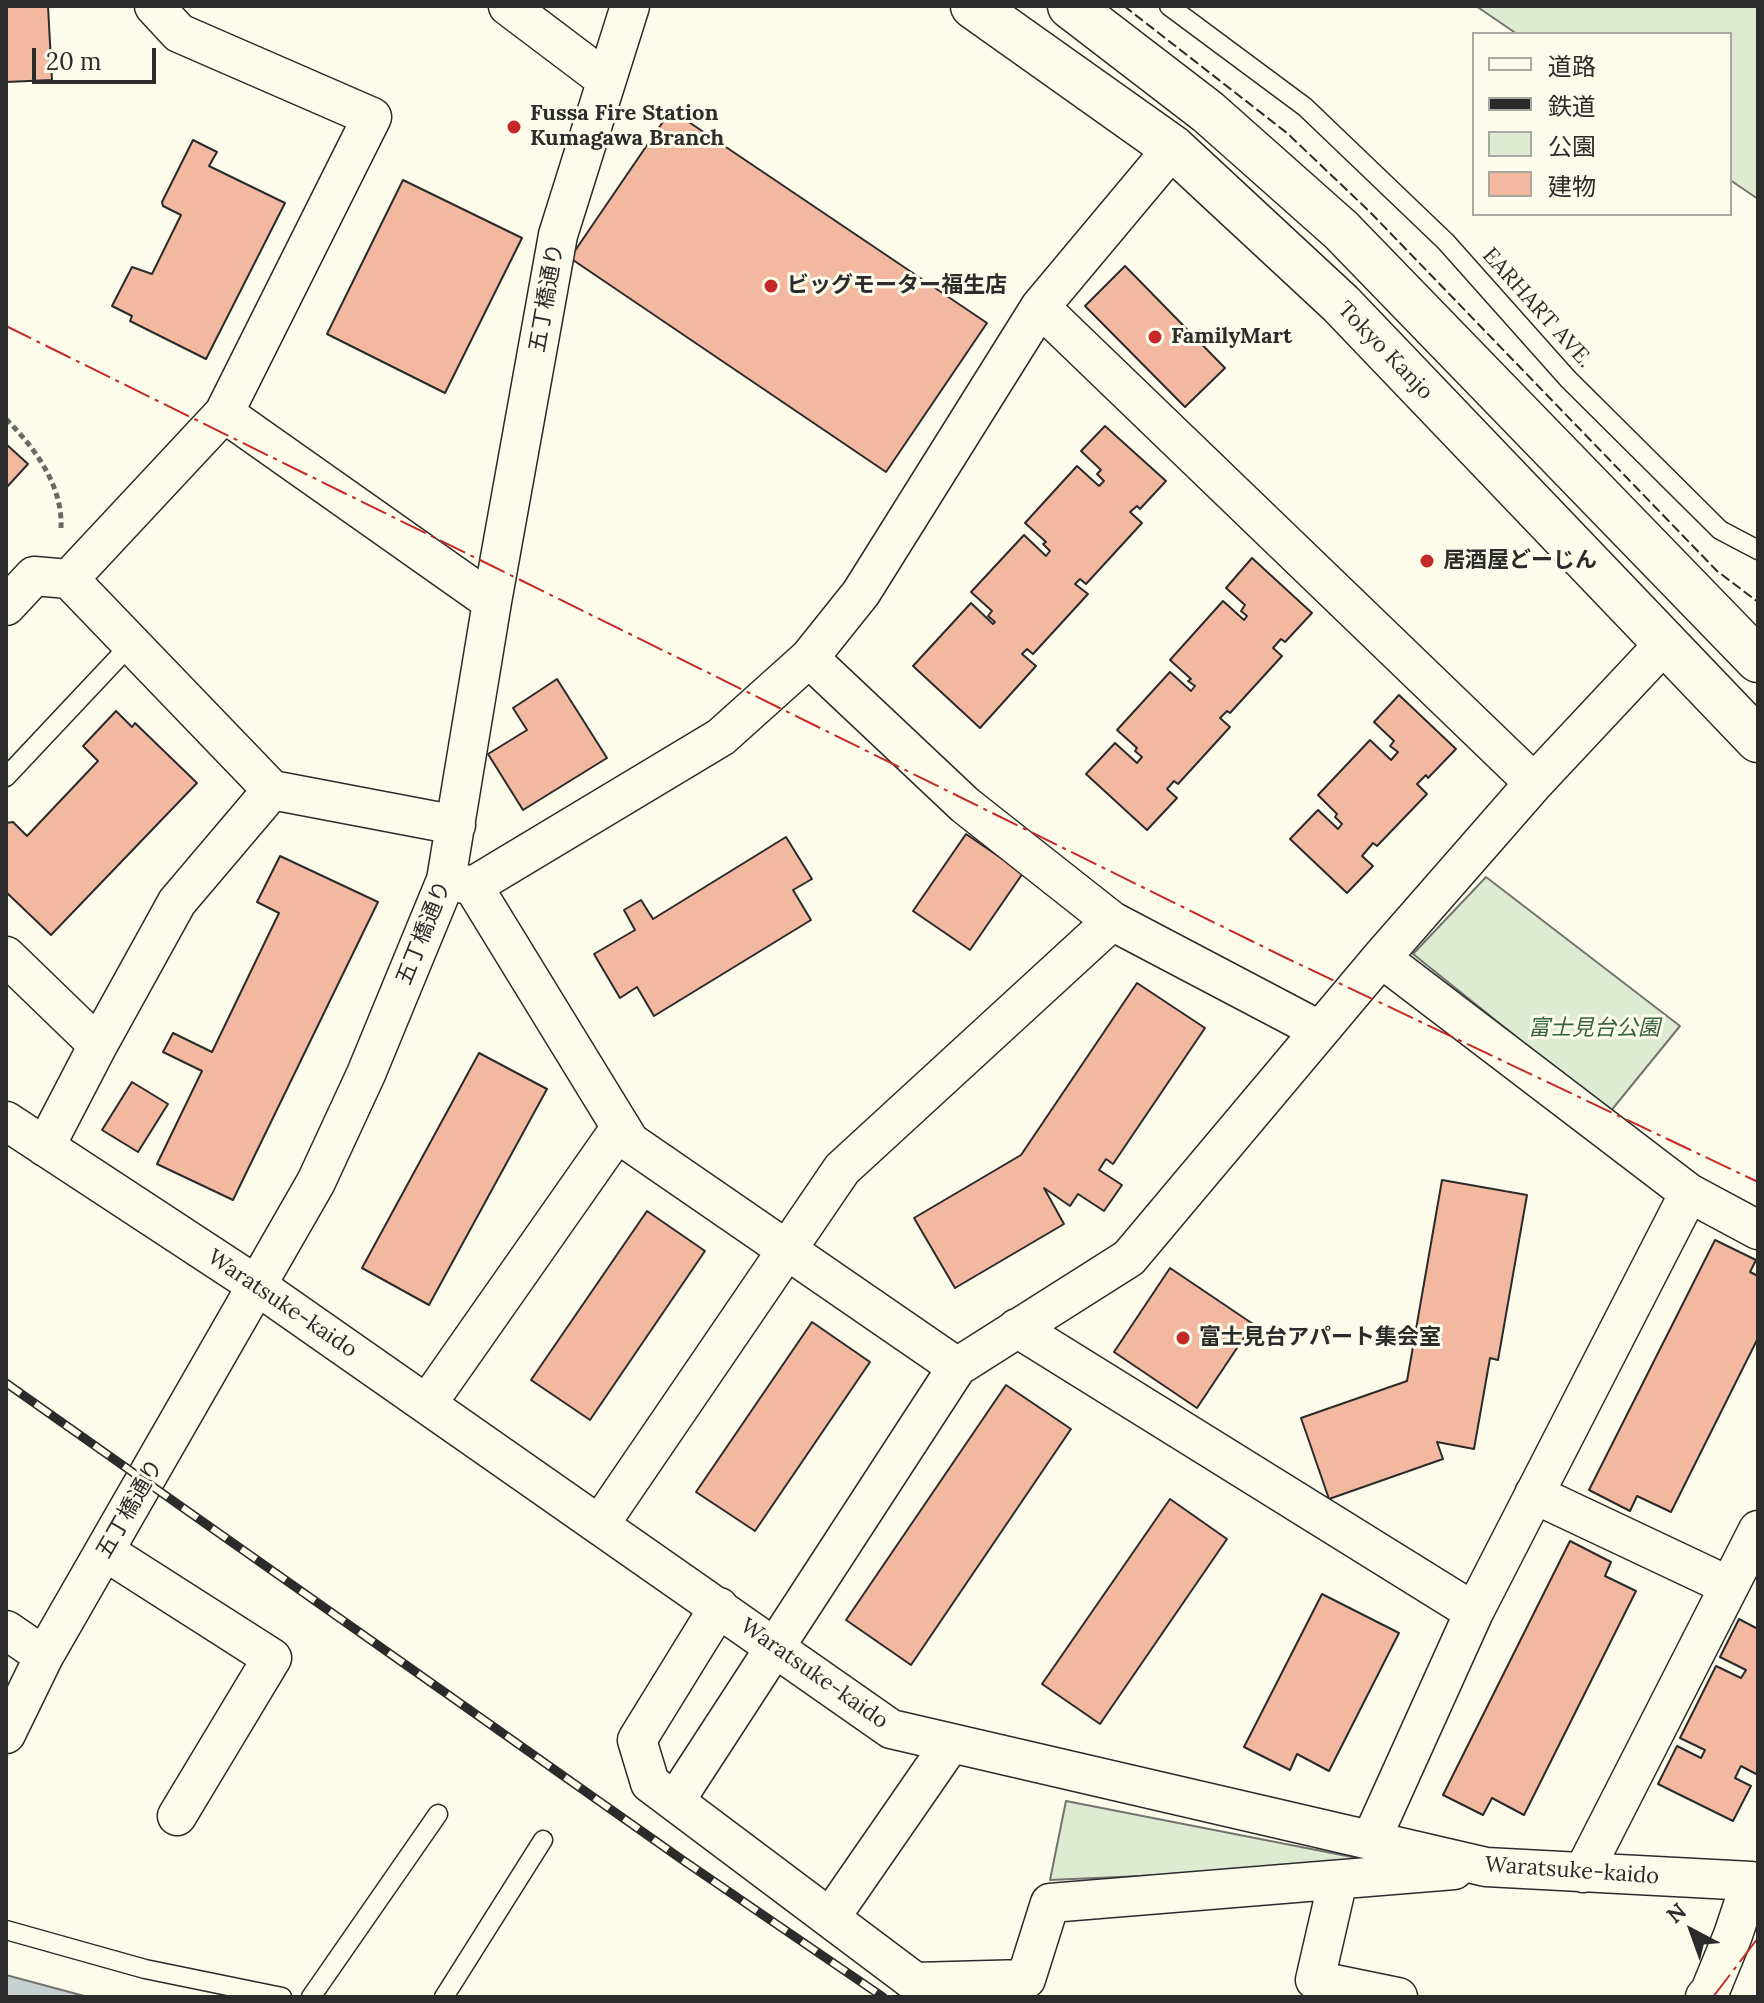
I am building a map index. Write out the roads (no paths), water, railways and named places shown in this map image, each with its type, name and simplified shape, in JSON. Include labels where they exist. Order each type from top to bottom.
[{"type":"highway","name":"Tokyo Kanjo","points":[[973,6],[1173,148],[1341,304],[1667,641],[1758,740]]},
{"type":"highway","points":[[1070,6],[1208,112],[1341,230],[1758,660]]},
{"type":"street","points":[[69,579],[224,413],[372,117],[179,33],[154,6]]},
{"type":"street","points":[[508,6],[606,80]]},
{"type":"street","name":"五丁橋通り","points":[[6,1734],[44,1656],[316,1182],[460,883],[456,825],[492,602],[558,235],[630,6]]},
{"type":"street","points":[[957,1367],[630,1142],[460,883],[721,737],[809,658],[861,593],[1040,307],[1173,148]]},
{"type":"street","points":[[1040,307],[1534,783]]},
{"type":"street","points":[[224,413],[492,602]]},
{"type":"street","points":[[6,606],[34,576],[69,579],[272,790],[456,825]]},
{"type":"street","points":[[675,1801],[957,1367],[1129,1258],[1381,958],[1534,783],[1667,641]]},
{"type":"street","points":[[809,658],[965,805],[1112,921],[1319,1030]]},
{"type":"street","points":[[45,1147],[177,902],[272,790]]},
{"type":"street","points":[[600,1524],[842,1169],[1112,921]]},
{"type":"street","points":[[6,956],[98,1045]]},
{"type":"street","points":[[1381,958],[1689,1193],[1758,1230]]},
{"type":"street","name":"Waratsuke-kaido","points":[[6,1121],[256,1285],[891,1729],[1486,1867],[1754,1883]]},
{"type":"street","points":[[427,1404],[621,1127]]},
{"type":"street","points":[[1371,1840],[1474,1612],[1689,1193]]},
{"type":"street","points":[[1017,1328],[1474,1612]]},
{"type":"street","points":[[1534,1494],[1729,1586]]},
{"type":"street","points":[[1583,1873],[1758,1530]]},
{"type":"street","points":[[106,1552],[272,1658],[177,1816]]},
{"type":"street","points":[[719,1607],[637,1740],[650,1783],[915,1982],[1026,1979],[1050,1903],[1486,1867]]},
{"type":"street","points":[[6,1630],[44,1656]]},
{"type":"street","points":[[830,1918],[951,1743]]},
{"type":"street","points":[[1338,1880],[1315,1980],[1398,1997]]},
{"type":"street","points":[[1705,1997],[1754,1883]]},
{"type":"lane","name":"EARHART AVE.","points":[[1169,6],[1305,107],[1446,242],[1568,379],[1720,530],[1758,550]]},
{"type":"lane","points":[[6,777],[132,643]]},
{"type":"lane","points":[[311,1997],[438,1814]]},
{"type":"lane","points":[[444,1997],[543,1840]]},
{"type":"lane","points":[[6,1930],[145,1969],[282,1997]]},
{"type":"railway","points":[[6,1383],[684,1861],[883,1997]]},
{"type":"place","name":"Fussa Fire Station Kumagawa Branch","points":[[514,127]]},
{"type":"place","name":"ビッグモーター福生店","points":[[771,286]]},
{"type":"place","name":"FamilyMart","points":[[1155,337]]},
{"type":"place","name":"居酒屋どーじん","points":[[1427,561]]},
{"type":"place","name":"富士見台アパート集会室","points":[[1183,1338]]},
{"type":"park label","name":"富士見台公園","points":[[1594,1029]]}]
